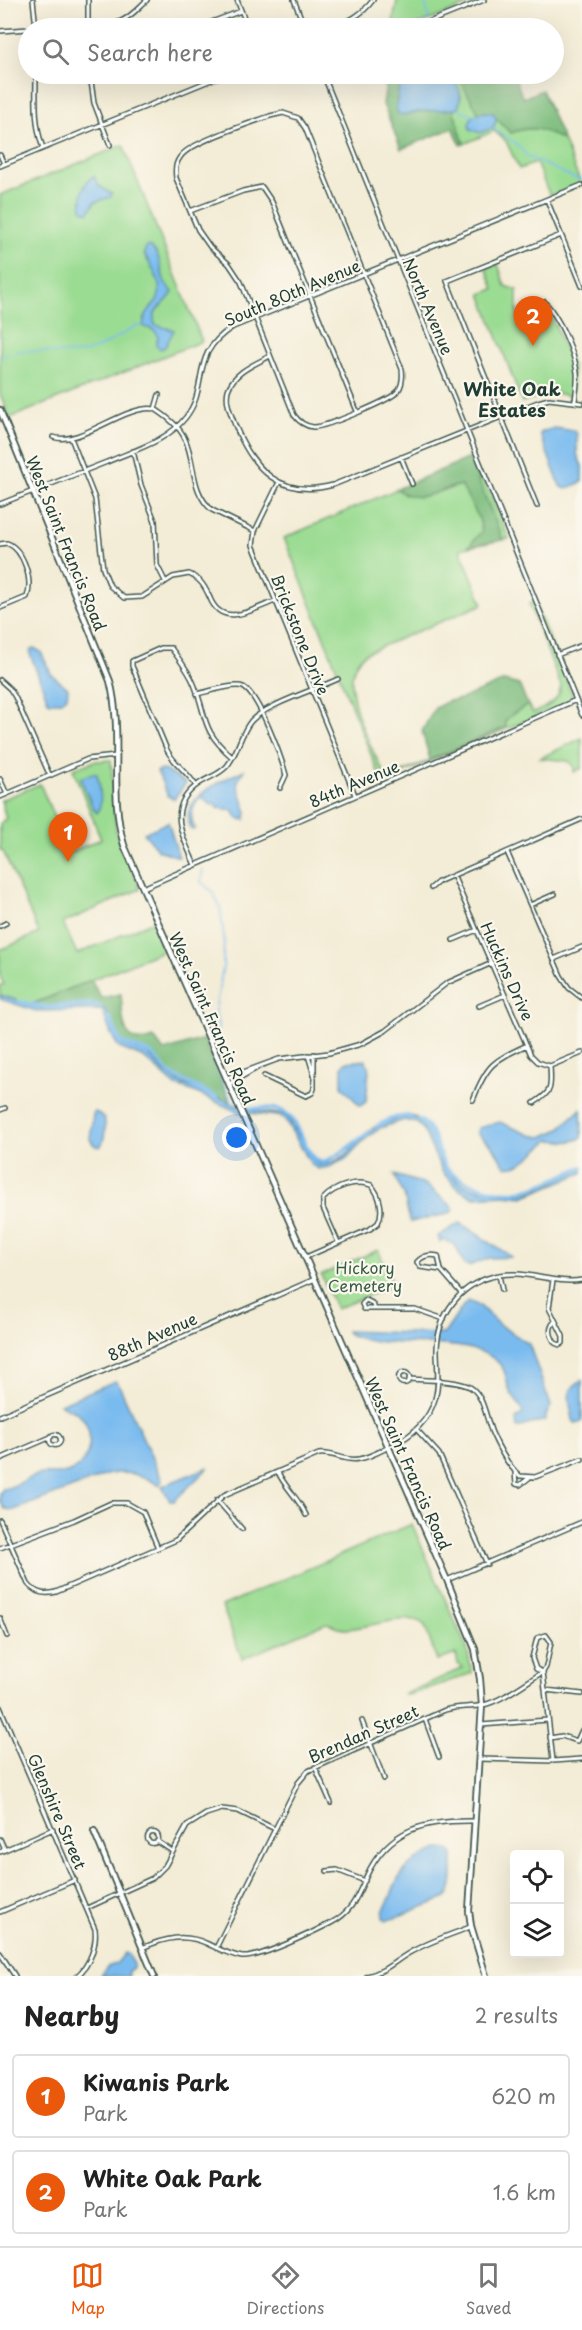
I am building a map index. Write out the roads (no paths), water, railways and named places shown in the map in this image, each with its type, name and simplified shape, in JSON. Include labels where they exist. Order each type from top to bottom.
[{"type":"street","points":[[33,0],[35,18]]},
{"type":"street","points":[[88,0],[88,18]]},
{"type":"street","points":[[125,18],[147,0]]},
{"type":"street","points":[[237,0],[244,18]]},
{"type":"street","points":[[294,0],[301,18]]},
{"type":"street","points":[[356,18],[373,0]]},
{"type":"street","points":[[439,18],[484,0]]},
{"type":"street","points":[[222,18],[241,11]]},
{"type":"street","points":[[0,31],[18,30]]},
{"type":"street","points":[[36,84],[38,135],[43,148]]},
{"type":"street","points":[[91,84],[94,103],[110,145]]},
{"type":"street","points":[[0,155],[2,165],[201,84]]},
{"type":"street","name":"North Avenue","points":[[327,84],[582,715]]},
{"type":"street","points":[[284,113],[298,118],[305,128],[402,369],[402,385],[392,397],[319,426],[308,426],[301,422],[292,412],[241,282],[229,264],[204,239],[190,211],[176,178],[177,162],[186,150],[270,116],[284,113]]},
{"type":"street","name":"South 80th Avenue","points":[[0,504],[133,451],[160,439],[177,428],[190,411],[202,363],[222,334],[255,318],[582,185]]},
{"type":"street","points":[[190,211],[243,190],[262,187],[272,202],[357,411]]},
{"type":"street","points":[[547,200],[582,286]]},
{"type":"street","points":[[537,506],[448,289],[447,280],[561,235]]},
{"type":"street","points":[[545,302],[555,314],[576,366],[575,401]]},
{"type":"street","points":[[270,356],[242,371],[234,379],[229,389],[228,408],[251,459],[279,482],[300,488],[321,487],[549,399],[582,403]]},
{"type":"street","points":[[155,409],[159,395]]},
{"type":"street","points":[[53,437],[71,438],[138,410],[155,409],[177,428],[186,442],[195,484],[201,499],[212,510],[255,531],[279,482]]},
{"type":"street","name":"West Saint Francis Road","points":[[0,410],[110,681],[115,708],[116,801],[120,832],[447,1580],[475,1649],[479,1666],[482,1705],[469,1911],[471,1926],[486,1976]]},
{"type":"street","points":[[71,438],[95,499],[103,569],[110,586],[124,598],[151,594],[165,581],[180,574],[189,574],[197,578],[206,588],[215,607],[224,614],[238,616],[275,601]]},
{"type":"street","points":[[133,451],[141,485],[155,521],[158,566],[165,581]]},
{"type":"street","points":[[401,457],[412,484]]},
{"type":"street","name":"Brickstone Drive","points":[[255,531],[253,544],[355,795]]},
{"type":"street","points":[[0,544],[7,543],[18,550],[30,580],[27,597],[0,608]]},
{"type":"street","points":[[557,656],[582,645]]},
{"type":"street","points":[[196,786],[191,776],[172,760],[166,750],[132,661],[161,648],[171,648],[187,670],[208,731],[216,743],[232,757]]},
{"type":"street","points":[[195,865],[181,831],[179,814],[187,794],[196,786],[221,773],[250,722],[262,712],[338,679]]},
{"type":"street","points":[[0,680],[15,697],[50,776]]},
{"type":"street","points":[[197,694],[241,687],[247,690],[262,712],[286,775],[280,788]]},
{"type":"street","name":"84th Avenue","points":[[143,888],[576,700]]},
{"type":"street","points":[[0,797],[90,759],[116,756]]},
{"type":"street","points":[[0,779],[7,794]]},
{"type":"street","points":[[431,888],[453,875],[582,819]]},
{"type":"street","points":[[507,852],[564,982],[582,998]]},
{"type":"street","name":"Huckins Drive","points":[[453,875],[534,1059],[550,1066]]},
{"type":"street","points":[[530,905],[555,894]]},
{"type":"street","points":[[0,926],[6,923]]},
{"type":"street","points":[[453,940],[477,930]]},
{"type":"street","points":[[554,959],[582,947]]},
{"type":"street","points":[[228,1081],[261,1065],[289,1056],[346,1049],[373,1038],[447,983],[492,963]]},
{"type":"street","points":[[479,1006],[505,995]]},
{"type":"street","points":[[473,1100],[490,1067],[502,1057],[527,1045]]},
{"type":"street","points":[[534,1103],[548,1095],[551,1087],[550,1066],[582,1053]]},
{"type":"street","points":[[308,1054],[313,1072]]},
{"type":"street","points":[[264,1076],[306,1096],[314,1089],[314,1054]]},
{"type":"street","points":[[0,1110],[5,1108]]},
{"type":"street","points":[[306,1257],[338,1242],[378,1223],[381,1210],[378,1195],[372,1185],[363,1182],[353,1183],[331,1192],[323,1199],[323,1208],[338,1242]]},
{"type":"street","points":[[441,1270],[420,1267],[417,1262],[431,1254],[438,1256],[441,1270],[461,1293]]},
{"type":"street","points":[[499,1275],[502,1290]]},
{"type":"street","points":[[0,1520],[28,1584],[40,1593],[56,1592],[180,1537],[224,1495],[319,1454],[356,1460],[388,1448],[417,1430],[427,1418],[435,1400],[438,1382],[439,1330],[450,1305],[461,1293],[473,1285],[499,1275],[529,1275],[553,1280],[582,1280]]},
{"type":"street","name":"88th Avenue","points":[[0,1416],[315,1278]]},
{"type":"street","points":[[553,1280],[549,1308],[564,1340],[560,1345],[555,1343],[550,1335],[552,1324],[555,1321]]},
{"type":"street","points":[[375,1309],[415,1309],[444,1319]]},
{"type":"street","points":[[409,1379],[462,1384],[473,1389],[477,1393],[493,1436],[508,1466],[520,1476],[535,1477],[582,1459]]},
{"type":"street","points":[[417,1430],[439,1454],[487,1564]]},
{"type":"street","points":[[0,1459],[51,1437]]},
{"type":"street","points":[[278,1472],[299,1500],[306,1515]]},
{"type":"street","points":[[515,1472],[515,1480],[520,1485],[529,1477]]},
{"type":"street","points":[[217,1500],[242,1528]]},
{"type":"street","points":[[0,1548],[74,1520],[111,1503],[127,1503],[143,1512],[158,1548]]},
{"type":"street","points":[[447,1580],[582,1522]]},
{"type":"street","points":[[0,1618],[7,1636]]},
{"type":"street","points":[[543,1672],[536,1669],[532,1658],[537,1638],[543,1634],[551,1642],[543,1672],[552,1761]]},
{"type":"street","name":"Brendan Street","points":[[216,1948],[298,1782],[308,1771],[459,1706],[492,1702],[543,1672]]},
{"type":"street","points":[[545,1690],[582,1694]]},
{"type":"street","name":"Glenshire Street","points":[[0,1707],[94,1925],[95,1944],[85,1968],[77,1976]]},
{"type":"street","points":[[425,1719],[439,1757]]},
{"type":"street","points":[[481,1725],[548,1720]]},
{"type":"street","points":[[362,1721],[384,1779]]},
{"type":"street","points":[[550,1738],[562,1736],[577,1741],[582,1730]]},
{"type":"street","points":[[479,1759],[552,1761],[582,1759]]},
{"type":"street","points":[[315,1767],[331,1803]]},
{"type":"street","points":[[87,1908],[153,1878],[165,1866],[187,1826],[198,1817],[217,1810],[238,1811],[275,1829]]},
{"type":"street","points":[[142,1948],[169,1938],[185,1937],[201,1940],[243,1957],[255,1956],[341,1917],[360,1895],[379,1855],[396,1838],[408,1831],[435,1822],[475,1821]]},
{"type":"street","points":[[0,1852],[53,1829]]},
{"type":"street","points":[[94,1831],[154,1976]]},
{"type":"street","points":[[0,1839],[5,1850]]},
{"type":"street","points":[[157,1841],[172,1851]]},
{"type":"street","points":[[327,1871],[337,1870],[365,1881]]},
{"type":"street","points":[[0,1912],[75,1880]]},
{"type":"street","points":[[367,1976],[392,1966],[422,1946],[471,1926]]},
{"type":"street","points":[[0,1953],[15,1976]]},
{"type":"water","points":[[399,84],[456,84],[459,89],[458,108],[404,115],[398,114],[396,107]]},
{"type":"water","points":[[484,112],[493,113],[497,119],[493,128],[480,133],[470,129],[472,116]]},
{"type":"water","points":[[94,176],[99,186],[112,194],[111,197],[95,202],[88,213],[82,209],[82,195],[86,182]]},
{"type":"water","points":[[149,246],[156,253],[164,280],[173,292],[155,314],[155,325],[174,330],[165,347],[161,349],[156,346],[158,337],[155,331],[143,326],[145,316],[158,298],[159,292],[157,279],[144,254],[146,247]]},
{"type":"water","points":[[554,428],[575,431],[577,435],[577,454],[582,466],[582,482],[566,489],[560,486],[540,434]]},
{"type":"water","points":[[34,648],[41,652],[51,674],[68,688],[65,699],[57,702],[48,701],[30,654],[31,649]]},
{"type":"water","points":[[164,770],[186,783],[174,799],[168,796],[157,771]]},
{"type":"water","points":[[244,770],[237,783],[247,812],[245,820],[237,818],[233,810],[218,808],[216,805],[209,804],[202,797],[195,804],[192,812],[195,829],[192,830],[188,819],[189,809],[195,800],[203,792]]},
{"type":"water","points":[[93,773],[97,774],[100,789],[100,805],[97,813],[81,780]]},
{"type":"water","points":[[168,822],[179,857],[158,850],[144,833]]},
{"type":"water","points":[[0,995],[41,1008],[94,1006],[105,1009],[122,1044],[148,1054],[164,1072],[183,1085],[197,1088],[248,1110],[286,1115],[320,1165],[346,1154],[367,1132],[377,1126],[410,1116],[422,1121],[430,1131],[449,1172],[461,1183],[479,1190],[523,1194],[546,1186],[582,1168],[582,1173],[523,1197],[504,1195],[474,1197],[460,1190],[443,1173],[423,1129],[417,1123],[404,1120],[380,1128],[363,1141],[346,1159],[329,1167],[318,1169],[311,1164],[284,1118],[238,1112],[176,1086],[144,1058],[119,1048],[102,1010],[36,1011],[0,999]]},
{"type":"water","points":[[366,1060],[369,1069],[366,1102],[360,1106],[342,1086],[342,1067],[345,1062]]},
{"type":"water","points":[[581,1109],[582,1137],[571,1141],[550,1140],[518,1165],[505,1166],[494,1148],[477,1133],[478,1128],[500,1122],[530,1135],[542,1137],[558,1130]]},
{"type":"water","points":[[95,1112],[105,1121],[105,1134],[100,1147],[94,1145],[90,1139]]},
{"type":"water","points":[[394,1175],[425,1184],[453,1207],[453,1211],[410,1222],[404,1195]]},
{"type":"water","points":[[460,1223],[512,1257],[489,1258],[469,1266],[464,1264],[455,1245],[444,1240],[440,1242],[438,1236]]},
{"type":"water","points":[[468,1301],[480,1306],[498,1324],[529,1344],[551,1406],[546,1420],[517,1428],[516,1419],[523,1413],[522,1410],[510,1392],[504,1370],[489,1356],[472,1349],[451,1346],[363,1339],[346,1331],[444,1334]]},
{"type":"water","points":[[582,1380],[582,1422],[575,1423],[569,1397],[572,1388]]},
{"type":"water","points":[[115,1381],[118,1383],[162,1480],[160,1484],[135,1474],[109,1474],[14,1510],[5,1509],[0,1501],[0,1493],[3,1489],[37,1475],[70,1472],[83,1462],[89,1446],[85,1422],[80,1415],[60,1404]]},
{"type":"water","points":[[209,1467],[174,1501],[170,1501],[162,1486]]},
{"type":"water","points":[[439,1849],[448,1849],[453,1854],[452,1883],[446,1898],[384,1920],[383,1911],[402,1873],[414,1862]]},
{"type":"water","points":[[125,1953],[134,1964],[133,1968],[128,1971],[129,1976],[101,1976],[107,1967],[116,1964]]},
{"type":"waterway","points":[[424,0],[428,18]]},
{"type":"waterway","points":[[458,108],[472,116]]},
{"type":"waterway","points":[[493,128],[515,143],[528,157],[576,179],[582,179]]},
{"type":"waterway","points":[[0,357],[21,351],[71,354],[88,352],[136,326],[143,326]]},
{"type":"waterway","points":[[203,869],[201,882],[213,892],[220,907],[224,937],[223,966],[215,1012],[218,1025],[217,1036]]},
{"type":"waterway","points":[[19,1002],[47,1007],[93,1004],[101,1007]]},
{"type":"waterway","points":[[109,1017],[121,1042],[152,1054],[170,1074],[216,1097]]},
{"type":"waterway","points":[[212,1059],[233,1104]]},
{"type":"waterway","points":[[239,1108],[271,1108],[282,1111],[294,1122],[315,1159],[322,1163],[338,1155],[368,1133]]},
{"type":"waterway","points":[[377,1126],[393,1118],[409,1116]]},
{"type":"waterway","points":[[419,1120],[432,1133],[443,1163],[448,1170],[476,1186],[517,1192],[541,1185],[582,1167]]},
{"type":"place","name":"White Oak Park","points":[[533,346]]},
{"type":"place","name":"Kiwanis Park","points":[[68,862]]},
{"type":"district","name":"White Oak Estates","points":[[512,398]]},
{"type":"park label","name":"Hickory Cemetery","points":[[365,1276]]}]
